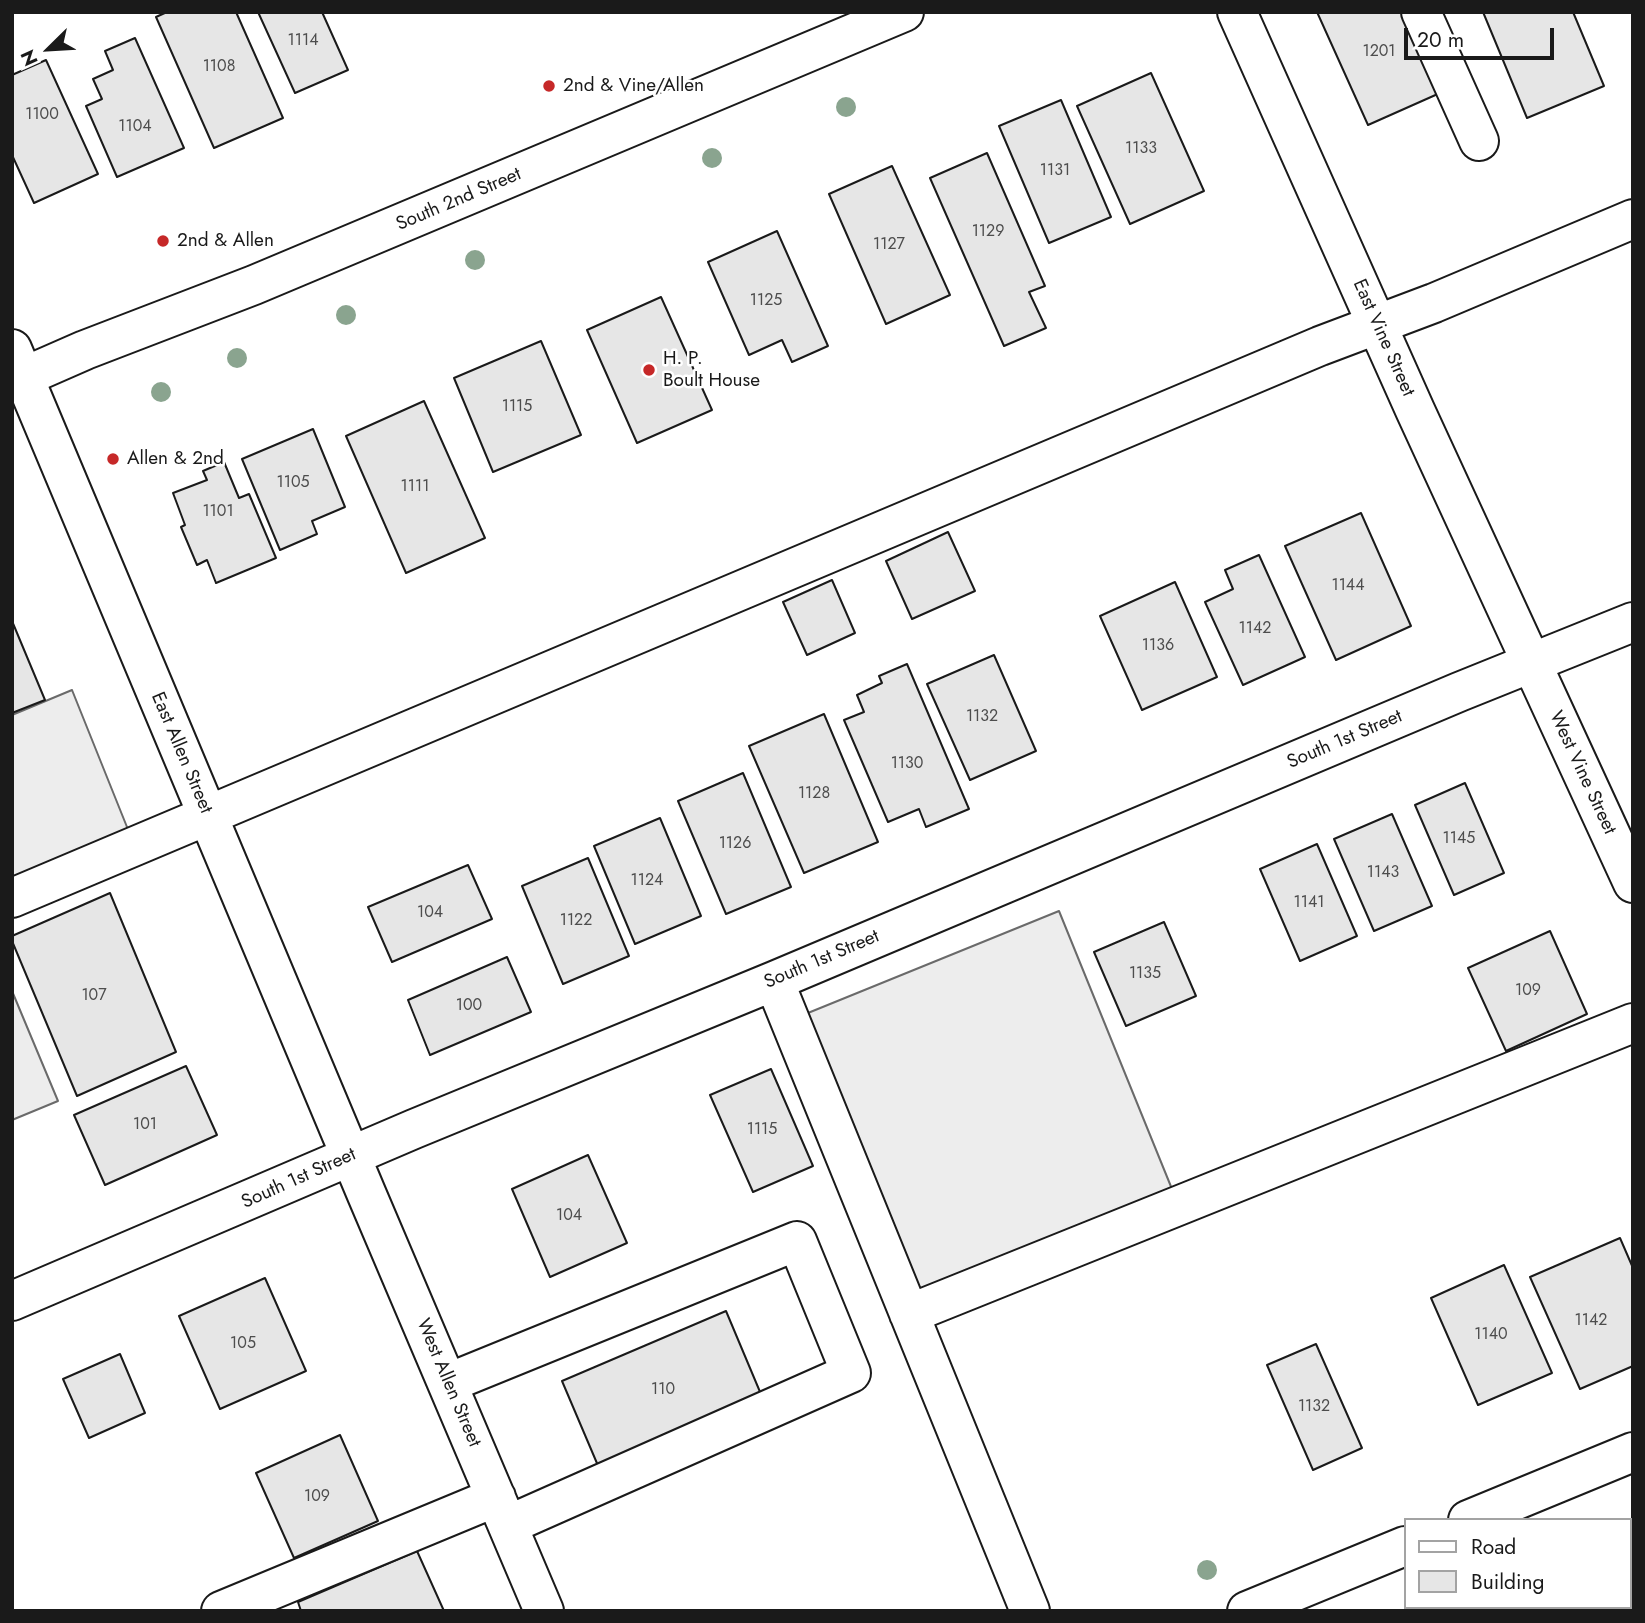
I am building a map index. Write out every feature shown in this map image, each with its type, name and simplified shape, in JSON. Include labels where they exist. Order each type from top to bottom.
[{"type":"street","name":"South 2nd Street","points":[[16,369],[85,350],[254,285],[904,12]]},
{"type":"street","name":"East Vine Street","points":[[1237,12],[1531,663]]},
{"type":"street","points":[[1421,12],[1479,141]]},
{"type":"street","points":[[12,898],[1320,345],[1434,303],[1633,219]]},
{"type":"street","name":"East Allen Street","points":[[16,369],[351,1156]]},
{"type":"street","name":"South 1st Street","points":[[12,1301],[351,1156],[1633,622]]},
{"type":"street","name":"West Vine Street","points":[[1531,663],[1633,883]]},
{"type":"street","points":[[774,981],[1030,1611]]},
{"type":"street","points":[[909,1314],[1633,1023]]},
{"type":"street","name":"West Allen Street","points":[[351,1156],[544,1611]]},
{"type":"street","points":[[221,1611],[502,1511],[850,1373],[797,1241],[448,1383]]},
{"type":"street","points":[[1473,1518],[1633,1452]]},
{"type":"street","points":[[1247,1611],[1404,1546]]},
{"type":"shaded area","points":[[72,690],[129,832],[12,881],[12,715]]},
{"type":"shaded area","points":[[1059,911],[1174,1194],[918,1298],[803,1015]]},
{"type":"shaded area","points":[[12,991],[58,1101],[12,1120]]},
{"type":"building","points":[[167,12],[236,12],[283,118],[214,148],[156,17]]},
{"type":"building","points":[[258,12],[322,12],[348,70],[295,93]]},
{"type":"building","points":[[1317,12],[1404,12],[1440,93],[1368,125]]},
{"type":"building","points":[[1483,12],[1573,12],[1604,86],[1527,118]]},
{"type":"building","points":[[135,38],[184,148],[117,177],[86,106],[102,99],[93,79],[113,70],[105,51]]},
{"type":"building","points":[[46,60],[98,174],[34,203],[12,155],[12,75]]},
{"type":"building","points":[[1151,73],[1204,191],[1130,224],[1077,106]]},
{"type":"building","points":[[1061,100],[1111,217],[1049,243],[999,126]]},
{"type":"building","points":[[987,153],[1045,286],[1029,292],[1046,328],[1004,346],[930,178]]},
{"type":"building","points":[[892,166],[950,295],[886,324],[829,194]]},
{"type":"building","points":[[777,231],[828,346],[792,362],[782,340],[749,355],[708,262]]},
{"type":"building","name":"H. P. Boult House","points":[[661,297],[712,410],[637,443],[587,330]]},
{"type":"building","points":[[541,341],[581,435],[493,472],[454,378]]},
{"type":"building","points":[[424,401],[485,538],[406,573],[346,436]]},
{"type":"building","points":[[313,429],[345,507],[312,521],[317,534],[280,550],[242,459]]},
{"type":"building","points":[[224,462],[239,498],[249,494],[276,558],[216,583],[207,560],[197,565],[181,527],[185,525],[173,493],[207,480],[203,471]]},
{"type":"building","points":[[1361,513],[1411,626],[1336,660],[1285,546]]},
{"type":"building","points":[[948,532],[975,591],[912,619],[886,561]]},
{"type":"building","points":[[1259,555],[1305,657],[1243,685],[1205,602],[1233,589],[1225,570]]},
{"type":"building","points":[[832,580],[855,633],[807,655],[783,602]]},
{"type":"building","points":[[1175,582],[1217,677],[1142,710],[1100,616]]},
{"type":"building","points":[[12,621],[45,700],[12,713]]},
{"type":"building","points":[[994,655],[1036,751],[970,780],[927,684]]},
{"type":"building","points":[[907,664],[969,809],[926,827],[919,809],[888,822],[844,720],[864,712],[857,695],[882,683],[879,676]]},
{"type":"building","points":[[824,714],[878,842],[804,873],[749,746]]},
{"type":"building","points":[[743,773],[791,887],[726,914],[678,801]]},
{"type":"building","points":[[1465,783],[1504,873],[1454,895],[1415,805]]},
{"type":"building","points":[[1392,814],[1432,906],[1374,931],[1334,839]]},
{"type":"building","points":[[660,818],[701,916],[635,944],[594,846]]},
{"type":"building","points":[[1317,844],[1357,936],[1300,961],[1260,869]]},
{"type":"building","points":[[588,858],[629,956],[563,984],[522,886]]},
{"type":"building","points":[[468,865],[492,919],[392,962],[368,907]]},
{"type":"building","points":[[110,893],[176,1052],[77,1096],[12,936]]},
{"type":"building","points":[[1164,922],[1196,996],[1126,1026],[1094,952]]},
{"type":"building","points":[[1550,931],[1587,1014],[1506,1051],[1468,968]]},
{"type":"building","points":[[507,957],[531,1012],[430,1055],[408,1000]]},
{"type":"building","points":[[186,1066],[217,1135],[105,1185],[74,1115]]},
{"type":"building","points":[[771,1069],[813,1166],[753,1192],[710,1095]]},
{"type":"building","points":[[588,1155],[627,1243],[550,1277],[512,1189]]},
{"type":"building","points":[[1620,1238],[1633,1268],[1633,1366],[1580,1389],[1530,1277]]},
{"type":"building","points":[[1504,1265],[1552,1373],[1478,1405],[1431,1298]]},
{"type":"building","points":[[265,1278],[306,1371],[220,1409],[179,1316]]},
{"type":"building","points":[[726,1311],[763,1399],[599,1468],[562,1381]]},
{"type":"building","points":[[1316,1344],[1362,1448],[1313,1470],[1267,1365]]},
{"type":"building","points":[[120,1354],[145,1413],[89,1438],[63,1379]]},
{"type":"building","points":[[340,1435],[378,1521],[294,1558],[256,1473]]},
{"type":"building","points":[[417,1551],[444,1611],[301,1611],[298,1602]]},
{"type":"building","points":[[1631,1604],[1633,1611],[1573,1611],[1631,1609]]},
{"type":"place","name":"2nd & Vine/Allen","points":[[549,86]]},
{"type":"place","name":"2nd & Allen","points":[[163,241]]},
{"type":"place","name":"H. P. Boult House","points":[[649,370]]},
{"type":"place","name":"Allen & 2nd","points":[[113,459]]}]
